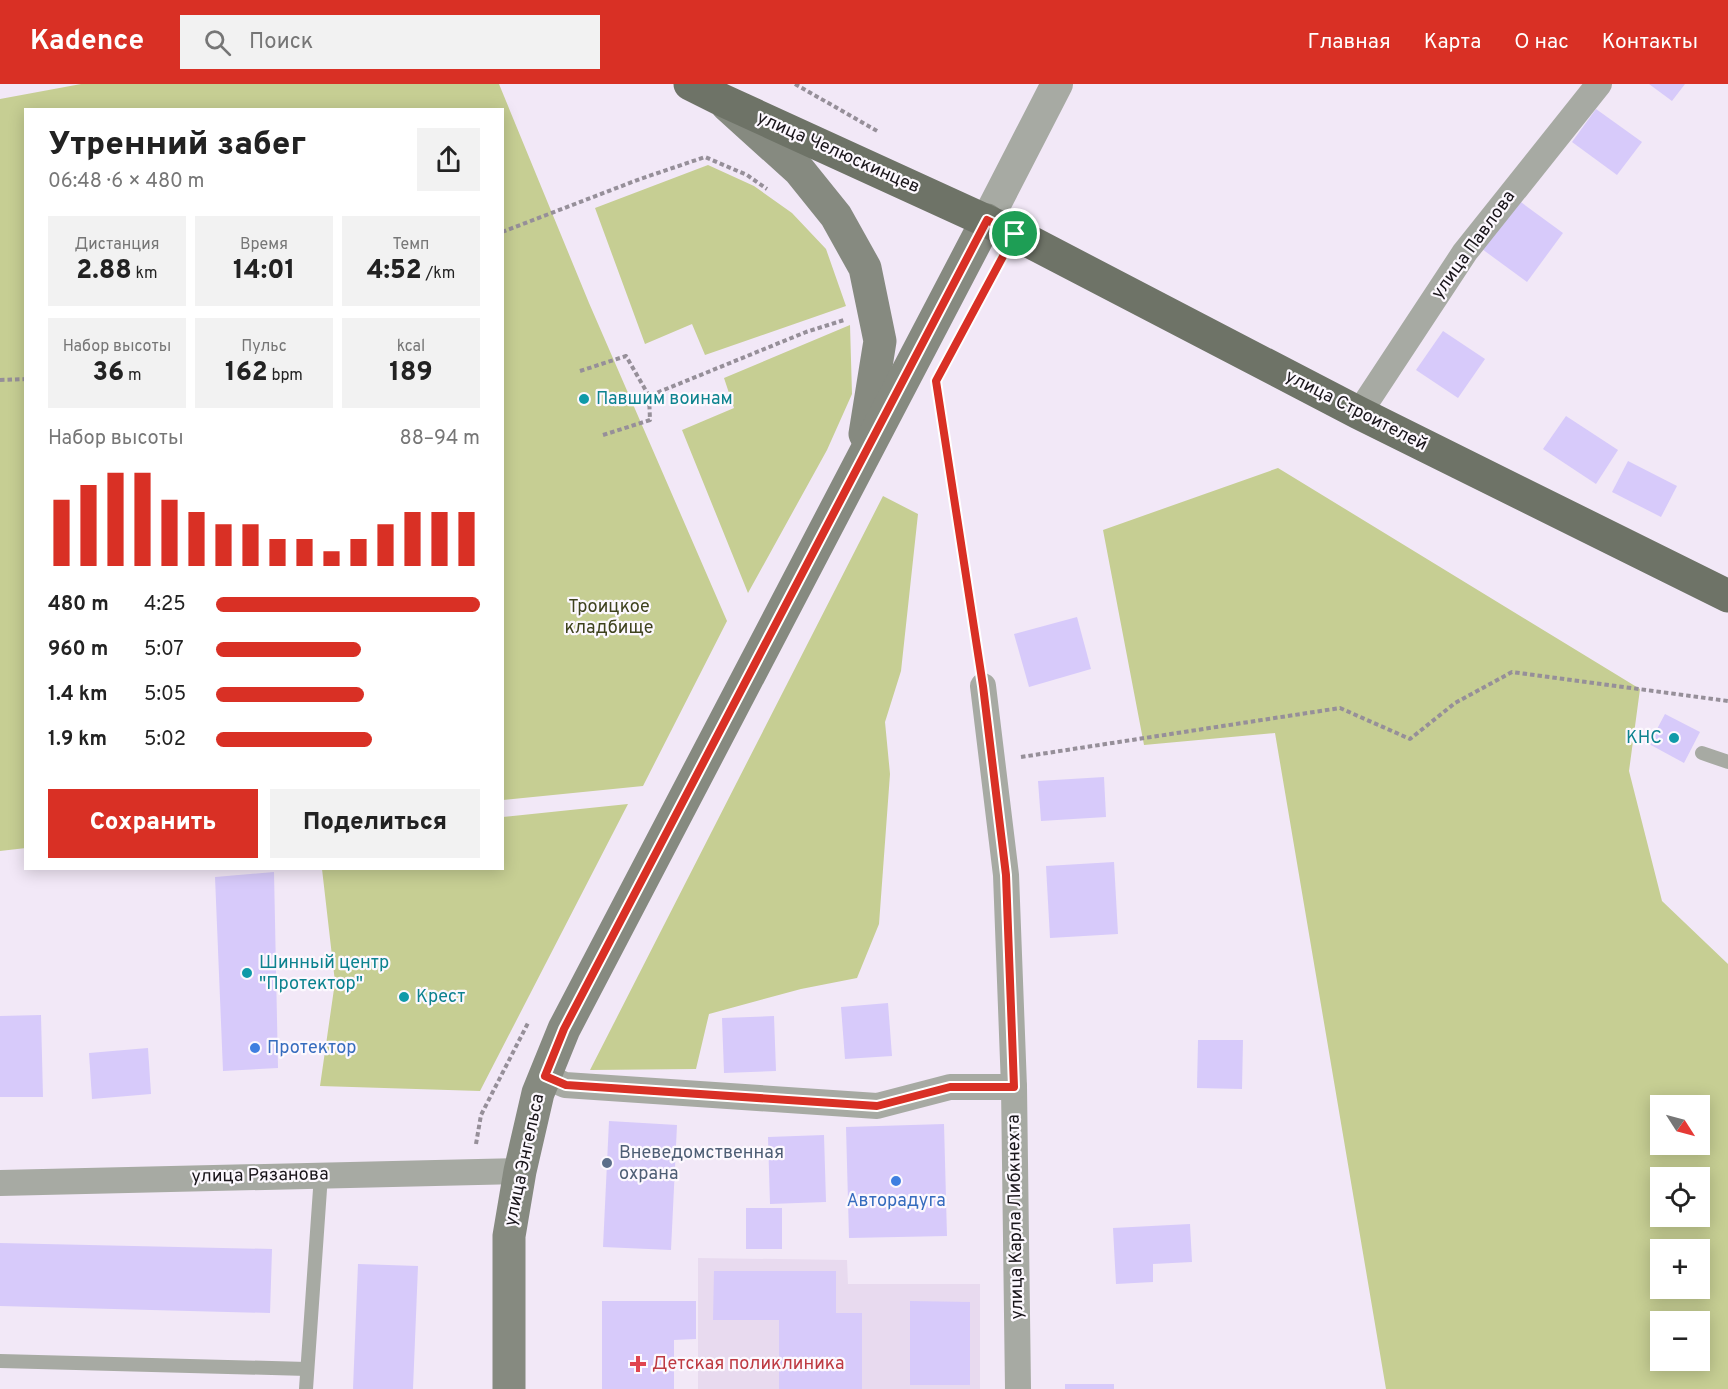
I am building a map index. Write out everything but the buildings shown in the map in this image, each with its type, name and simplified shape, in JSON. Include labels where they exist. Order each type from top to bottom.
[{"type":"main road","name":"улица Челюскинцев","points":[[690,84],[987,220]]},
{"type":"main road","points":[[722,100],[799,170],[836,216],[865,268],[880,341],[860,462]]},
{"type":"main road","name":"улица Строителей","points":[[987,220],[1359,413],[1728,596]]},
{"type":"main road","name":"улица Энгельса","points":[[508,1389],[509,1236],[520,1171],[538,1093],[564,1029],[987,220]]},
{"type":"street","name":"улица Энгельса","points":[[987,220],[1057,84]]},
{"type":"street","name":"улица Павлова","points":[[1359,413],[1465,252],[1599,84]]},
{"type":"street","name":"улица Карла Либкнехта","points":[[983,686],[1006,875],[1014,1087],[1018,1389]]},
{"type":"street","points":[[545,1076],[566,1085],[877,1106],[950,1087],[1014,1087]]},
{"type":"street","name":"улица Рязанова","points":[[0,1183],[520,1171]]},
{"type":"lane","points":[[1702,753],[1728,762]]},
{"type":"lane","points":[[306,1389],[321,1175]]},
{"type":"lane","points":[[0,1361],[307,1369]]},
{"type":"path","points":[[795,84],[879,132]]},
{"type":"path","points":[[504,231],[705,157],[747,175],[773,193]]},
{"type":"path","points":[[649,396],[806,332],[846,319]]},
{"type":"path","points":[[580,371],[626,356],[649,396],[650,420],[603,435]]},
{"type":"path","points":[[0,380],[24,379]]},
{"type":"path","points":[[930,391],[936,381],[983,686]]},
{"type":"path","points":[[992,763],[1034,754],[1340,708],[1410,739],[1455,703],[1512,672],[1728,701]]},
{"type":"path","points":[[471,1171],[481,1115],[530,1020]]},
{"type":"shaded area","points":[[698,1258],[847,1260],[848,1284],[980,1284],[980,1389],[698,1389]]},
{"type":"green space","name":"Троицкое кладбище","points":[[81,84],[499,84],[589,303],[727,621],[643,786],[504,800],[504,108],[24,108],[24,848],[0,851],[0,99]]},
{"type":"green space","points":[[708,165],[754,186],[792,213],[826,249],[846,306],[705,355],[692,324],[645,344],[595,208]]},
{"type":"green space","points":[[850,325],[852,394],[827,450],[748,593],[682,430],[734,408],[724,378]]},
{"type":"green space","points":[[1278,468],[1640,689],[1629,771],[1662,901],[1728,964],[1728,1389],[1386,1389],[1275,733],[1144,745],[1103,530]]},
{"type":"green space","points":[[883,496],[918,514],[901,671],[885,722],[890,774],[879,924],[857,978],[801,989],[709,1014],[696,1069],[590,1070]]},
{"type":"green space","points":[[628,804],[480,1091],[320,1086],[335,982],[322,870],[504,870],[504,817]]},
{"type":"place","name":"Павшим воинам","points":[[584,399]]},
{"type":"place","name":"КНС","points":[[1674,738]]},
{"type":"place","name":"Шинный центр \"Протектор\"","points":[[247,973]]},
{"type":"place","name":"Крест","points":[[404,997]]},
{"type":"place","name":"Протектор","points":[[255,1048]]},
{"type":"place","name":"Вневедомственная охрана","points":[[607,1163]]},
{"type":"place","name":"Авторадуга","points":[[896,1181]]},
{"type":"place","name":"Детская поликлиника","points":[[638,1364]]},
{"type":"route","points":[[987,220],[1015,234],[936,381],[983,686],[1006,875],[1014,1087],[950,1087],[877,1106],[566,1085],[545,1076],[564,1029],[987,220]]}]
